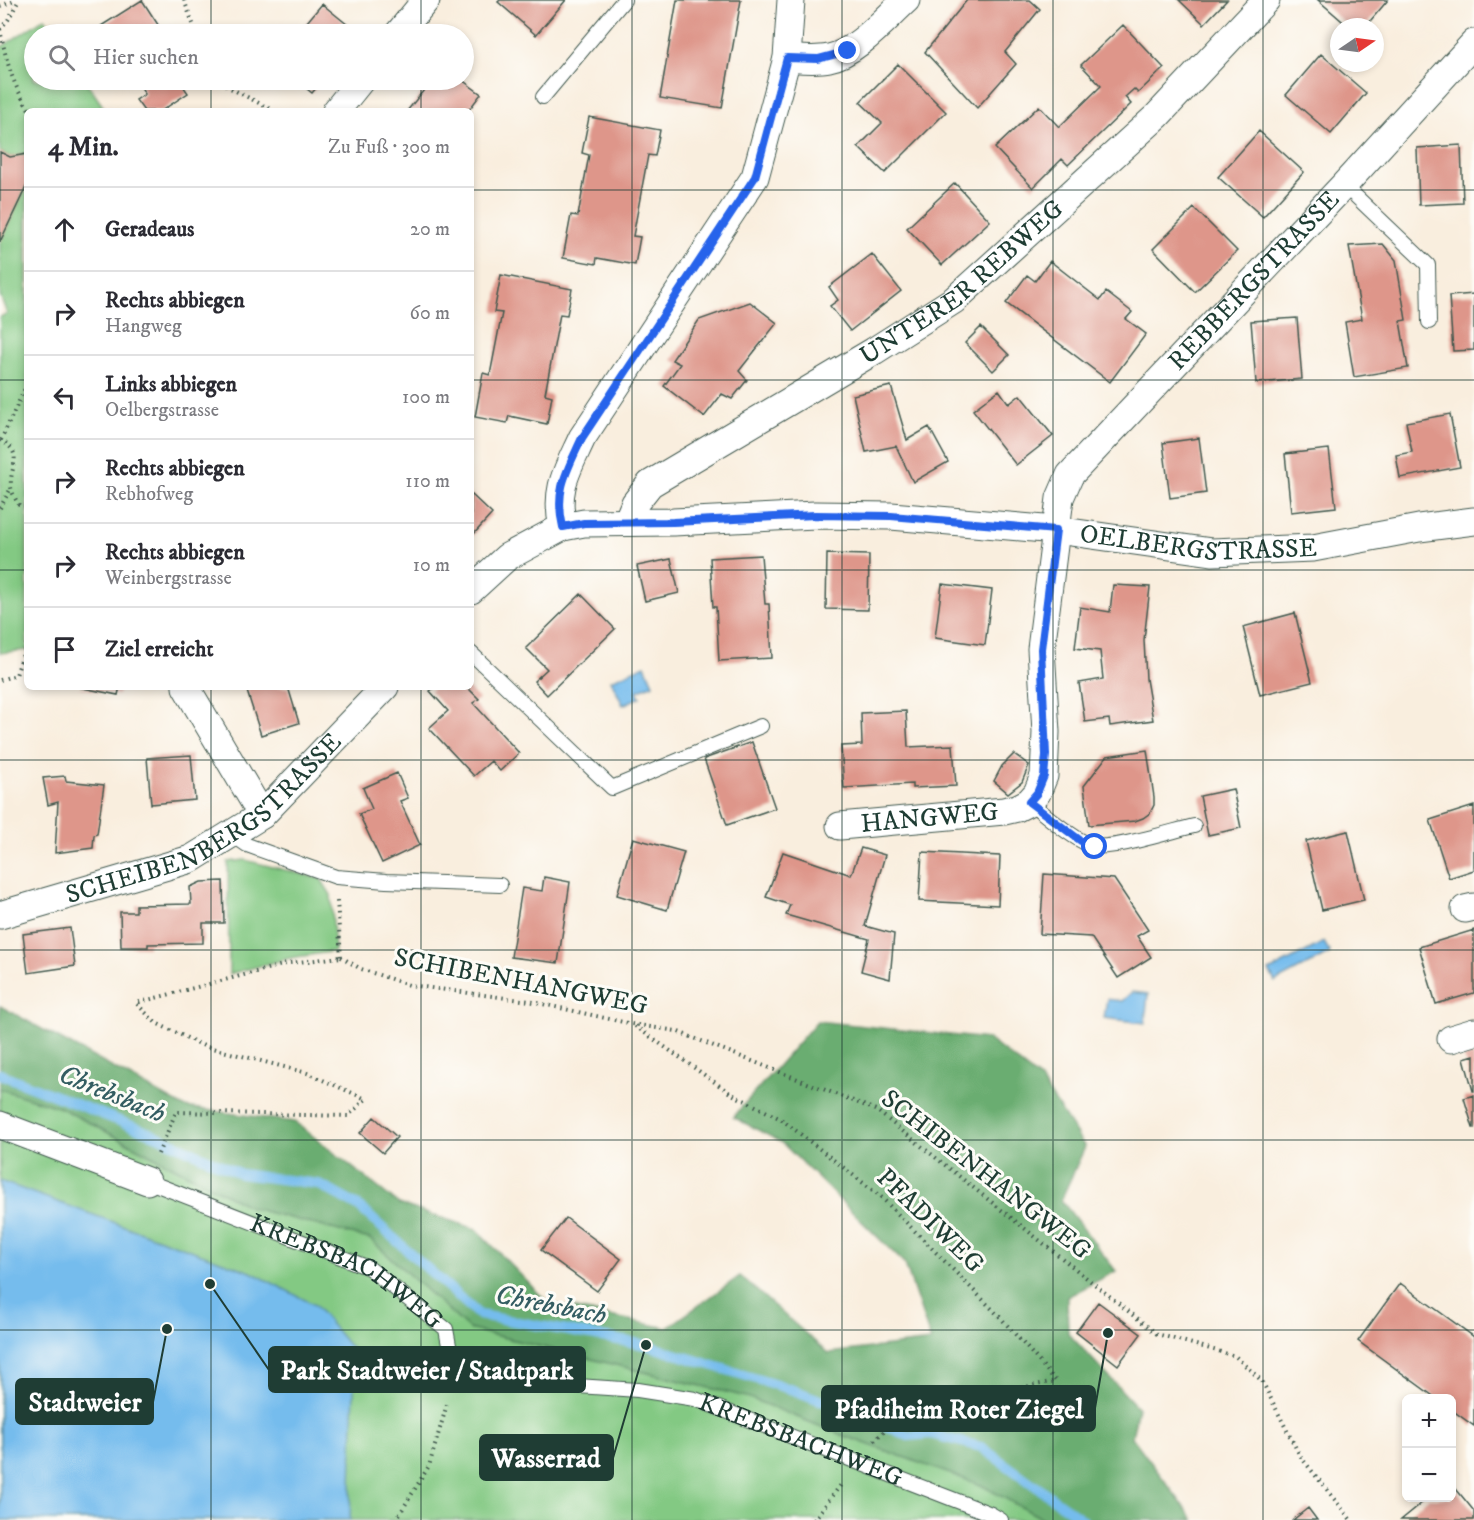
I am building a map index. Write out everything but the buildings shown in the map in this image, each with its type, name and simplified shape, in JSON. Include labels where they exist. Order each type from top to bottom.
[{"type":"street","points":[[406,24],[426,0]]},
{"type":"street","points":[[474,587],[507,557],[563,527],[560,514],[560,493],[566,473],[582,438],[755,177],[787,58],[791,0]]},
{"type":"street","points":[[787,58],[818,59],[848,51],[906,0]]},
{"type":"street","name":"UNTERER REBWEG","points":[[627,522],[635,503],[650,484],[874,351],[954,300],[1156,116],[1266,0]]},
{"type":"street","name":"REBBERGSTRASSE","points":[[1056,530],[1059,498],[1070,475],[1344,185],[1474,43]]},
{"type":"street","points":[[338,108],[353,90]]},
{"type":"street","name":"OELBERGSTRASSE","points":[[563,527],[584,523],[673,522],[815,515],[880,516],[1056,530],[1212,552],[1313,548],[1419,528],[1474,521]]},
{"type":"street","name":"HANGWEG","points":[[840,826],[1004,811],[1029,802],[1037,793],[1044,776],[1046,755],[1041,649],[1056,530]]},
{"type":"street","points":[[188,690],[262,814]]},
{"type":"street","name":"SCHEIBENBERGSTRASSE","points":[[0,915],[191,859],[262,814],[382,690]]},
{"type":"street","name":"KREBSBACHWEG","points":[[0,1125],[152,1170]]},
{"type":"lane","points":[[543,97],[624,0]]},
{"type":"lane","points":[[1344,185],[1428,265],[1429,322]]},
{"type":"lane","points":[[474,656],[612,788],[761,726]]},
{"type":"lane","points":[[1029,802],[1081,841],[1095,847],[1110,846],[1194,826]]},
{"type":"lane","points":[[231,834],[247,845],[336,877],[500,885]]},
{"type":"lane","name":"KREBSBACHWEG","points":[[152,1170],[369,1268],[446,1329],[455,1378],[638,1390],[694,1399],[991,1514],[1001,1520]]},
{"type":"path","points":[[0,6],[18,0]]},
{"type":"path","points":[[18,0],[0,29],[8,70],[28,108]]},
{"type":"path","points":[[184,0],[193,24]]},
{"type":"path","points":[[234,90],[268,108]]},
{"type":"path","points":[[0,508],[11,488],[15,457],[10,446],[1,440],[24,390]]},
{"type":"path","points":[[11,488],[19,506],[24,506]]},
{"type":"path","points":[[0,680],[16,675],[24,651]]},
{"type":"path","points":[[152,1170],[176,1112],[348,1116],[366,1099],[307,1073],[204,1047],[156,1023],[136,1003],[290,963],[340,957],[336,877]]},
{"type":"path","name":"SCHIBENHANGWEG","points":[[340,957],[361,969],[409,985],[529,1001],[632,1024],[676,1031],[876,1110],[1157,1334],[1235,1356],[1262,1382],[1300,1456],[1351,1520]]},
{"type":"path","name":"PFADIWEG","points":[[632,1024],[730,1093],[781,1119],[880,1196],[1001,1318],[1056,1381],[905,1410],[871,1445]]},
{"type":"path","points":[[396,1520],[429,1466],[455,1378]]},
{"type":"green space","points":[[45,18],[49,24],[36,24]]},
{"type":"green space","points":[[24,32],[24,90],[92,90],[104,108],[24,108],[24,155],[10,157],[0,152],[0,48]]},
{"type":"green space","points":[[24,191],[24,650],[0,653],[0,317],[7,314],[0,295],[0,242]]},
{"type":"green space","points":[[245,860],[321,879],[331,895],[335,951],[290,958],[229,974],[228,862]]},
{"type":"green space","points":[[0,1006],[184,1107],[295,1122],[399,1204],[476,1229],[548,1303],[667,1328],[740,1276],[828,1353],[931,1341],[905,1264],[781,1142],[733,1117],[817,1021],[988,1039],[1040,1079],[1085,1147],[1061,1200],[1116,1271],[1067,1297],[1068,1333],[1138,1408],[1132,1437],[1194,1520],[1045,1520],[981,1485],[842,1435],[747,1397],[469,1329],[370,1239],[252,1208],[61,1108],[0,1089]]},
{"type":"green space","points":[[0,1089],[61,1108],[252,1208],[370,1239],[469,1329],[747,1397],[842,1435],[981,1485],[1045,1520],[0,1520]]},
{"type":"water","points":[[645,665],[653,684],[637,691],[640,697],[623,705],[611,680]]},
{"type":"water","points":[[1324,942],[1330,953],[1275,982],[1269,971]]},
{"type":"water","points":[[1132,992],[1148,994],[1145,1023],[1104,1018],[1107,999],[1122,1001]]},
{"type":"water","points":[[0,1181],[251,1272],[315,1305],[355,1353],[350,1520],[0,1520]]},
{"type":"waterway","name":"Chrebsbach","points":[[0,1074],[155,1135],[241,1174],[318,1184],[358,1206],[479,1315],[646,1345],[796,1391],[908,1436],[930,1434],[981,1447],[1083,1520]]},
{"type":"place","name":"Park Stadtweier / Stadtpark","points":[[210,1284]]},
{"type":"place","name":"Stadtweier","points":[[167,1329]]},
{"type":"place","name":"Pfadiheim Roter Ziegel","points":[[1108,1333]]},
{"type":"place","name":"Wasserrad","points":[[646,1345]]},
{"type":"route","points":[[848,51],[828,58],[787,58],[755,177],[582,438],[566,473],[560,493],[560,514],[563,527],[584,523],[673,522],[815,515],[891,516],[1056,530],[1041,649],[1046,732],[1044,776],[1037,793],[1029,802],[1081,841],[1095,847]]}]
